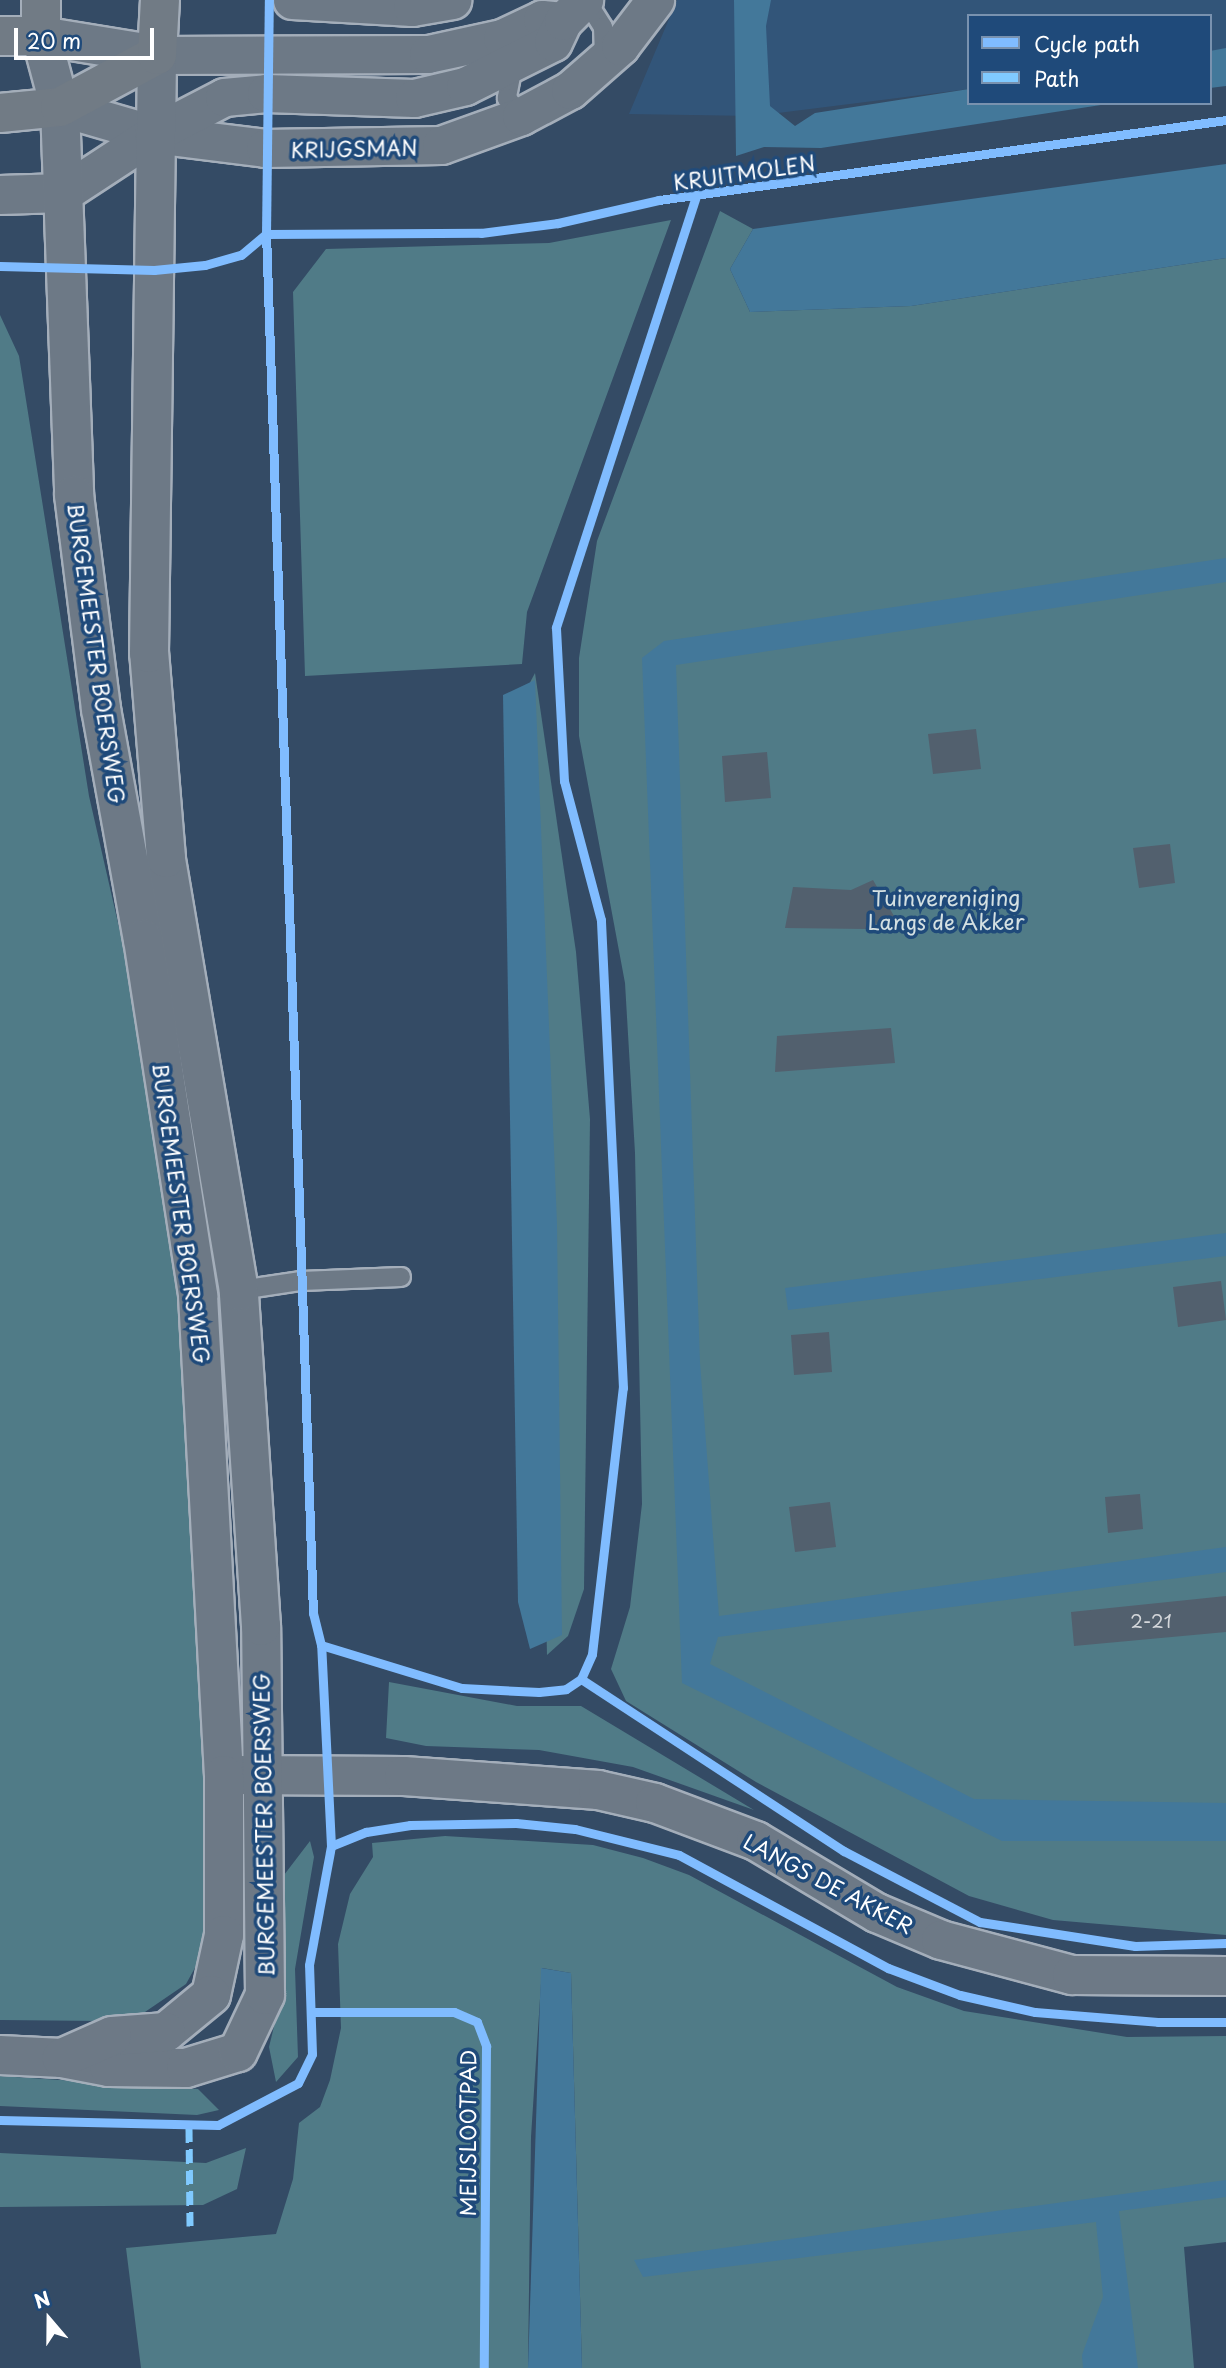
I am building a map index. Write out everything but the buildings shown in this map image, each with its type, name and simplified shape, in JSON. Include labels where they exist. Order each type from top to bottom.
[{"type":"main road","name":"BURGEMEESTER BOERSWEG","points":[[157,55],[160,0]]},
{"type":"main road","points":[[0,36],[41,18]]},
{"type":"main road","points":[[0,113],[60,107],[157,55]]},
{"type":"street","points":[[292,0],[412,7],[452,0]]},
{"type":"street","name":"KRIJGSMAN","points":[[60,107],[153,134],[265,148],[410,149],[469,138],[521,116],[570,90],[604,60],[655,0]]},
{"type":"street","points":[[41,18],[157,55],[428,54],[502,38],[542,19],[578,7]]},
{"type":"street","points":[[0,195],[63,193],[153,134],[224,97],[265,93],[414,98],[465,86],[513,66],[554,42],[578,7]]},
{"type":"street","name":"BURGEMEESTER BOERSWEG","points":[[41,18],[60,107],[74,495],[101,709],[143,939],[198,1296],[265,1995],[238,2052],[186,2068],[109,2067],[62,2058]]},
{"type":"street","name":"BURGEMEESTER BOERSWEG","points":[[62,2058],[112,2035],[166,2032],[211,1995],[224,1935],[261,1626],[239,1291],[166,858],[156,754],[148,489],[153,134],[157,55]]},
{"type":"street","name":"LANGS DE AKKER","points":[[243,1776],[404,1776],[598,1790],[655,1803],[756,1841],[877,1913],[941,1940],[1072,1975],[1226,1976]]},
{"type":"street","points":[[0,2055],[62,2058]]},
{"type":"lane","points":[[578,7],[603,27],[604,60]]},
{"type":"lane","points":[[513,66],[507,98],[521,116]]},
{"type":"lane","points":[[198,1296],[401,1277]]},
{"type":"shaded area","points":[[677,0],[1226,0],[1226,58],[1212,60],[1212,14],[967,14],[967,89],[754,116],[629,114]]},
{"type":"shaded area","points":[[734,0],[771,0],[766,26],[770,106],[795,126],[815,113],[967,89],[967,105],[1101,105],[821,148],[764,147],[736,156]]},
{"type":"shaded area","points":[[1226,48],[1226,86],[1212,88],[1212,51]]},
{"type":"shaded area","points":[[1226,164],[1226,258],[911,306],[750,312],[730,269],[753,229]]},
{"type":"shaded area","points":[[1226,558],[1226,582],[676,665],[700,1362],[719,1616],[1226,1547],[1226,1572],[718,1637],[710,1664],[974,1799],[1226,1803],[1226,1841],[1002,1841],[682,1683],[642,658],[664,641]]},
{"type":"shaded area","points":[[535,680],[557,1224],[562,1635],[530,1649],[518,1602],[503,695]]},
{"type":"shaded area","points":[[1226,1233],[1226,1256],[788,1310],[785,1288]]},
{"type":"shaded area","points":[[541,1968],[571,1973],[582,2368],[528,2368]]},
{"type":"shaded area","points":[[1226,2180],[1226,2197],[1119,2211],[1138,2368],[1083,2368],[1082,2355],[1103,2297],[1096,2222],[643,2277],[634,2260]]},
{"type":"green space","name":"Tuinvereniging Langs de Akker","points":[[720,211],[753,229],[730,269],[750,312],[911,306],[1226,258],[1226,1935],[1053,1920],[969,1896],[756,1782],[626,1701],[611,1669],[630,1607],[642,1504],[635,1153],[625,983],[579,736],[579,658],[597,541]]},
{"type":"green space","points":[[671,220],[527,612],[522,664],[305,676],[293,292],[326,249],[549,243]]},
{"type":"green space","points":[[0,315],[19,356],[89,796],[134,993],[177,1271],[211,1927],[207,1946],[186,1984],[142,2014],[103,2021],[0,2020]]},
{"type":"green space","points":[[535,673],[576,952],[590,1119],[584,1589],[568,1636],[547,1655],[525,692]]},
{"type":"green space","points":[[389,1682],[517,1706],[581,1706],[754,1810],[633,1767],[539,1750],[426,1746],[386,1738]]},
{"type":"green space","points":[[445,1836],[593,1845],[643,1858],[689,1875],[897,1987],[964,2011],[1127,2037],[1226,2036],[1226,2242],[1184,2247],[1194,2368],[582,2368],[571,1973],[542,1968],[531,2137],[528,2368],[141,2368],[126,2248],[276,2234],[293,2179],[299,2123],[320,2107],[330,2080],[341,2028],[338,1944],[350,1894],[373,1857],[372,1843]]},
{"type":"green space","points":[[310,1841],[314,1857],[295,1969],[298,2057],[276,2082],[269,2047],[280,2002],[284,1875]]},
{"type":"green space","points":[[0,2076],[198,2089],[219,2110],[197,2115],[0,2106]]},
{"type":"green space","points":[[246,2148],[237,2189],[203,2205],[0,2207],[0,2153],[206,2163]]},
{"type":"marked path","points":[[189,2128],[190,2226]]},
{"type":"cycle path","points":[[0,2120],[218,2125],[298,2083],[312,2054],[309,1965],[331,1846],[321,1645],[313,1613],[266,234],[269,0]]},
{"type":"cycle path","name":"KRUITMOLEN","points":[[0,266],[154,270],[205,265],[241,255],[266,234],[481,233],[558,223],[659,200],[1226,120]]},
{"type":"cycle path","name":"KRUITMOLEN","points":[[321,1645],[462,1688],[539,1692],[566,1689],[581,1679],[592,1654],[623,1388],[601,920],[564,781],[556,627],[696,197]]},
{"type":"cycle path","points":[[581,1679],[844,1851],[980,1922],[1135,1946],[1226,1943]]},
{"type":"cycle path","points":[[331,1846],[366,1832],[410,1825],[516,1823],[575,1829],[679,1855],[888,1968],[960,1995],[1035,2012],[1158,2022],[1226,2022]]},
{"type":"cycle path","name":"MEIJSLOOTPAD","points":[[314,2012],[454,2012],[477,2022],[486,2046],[484,2368]]}]
